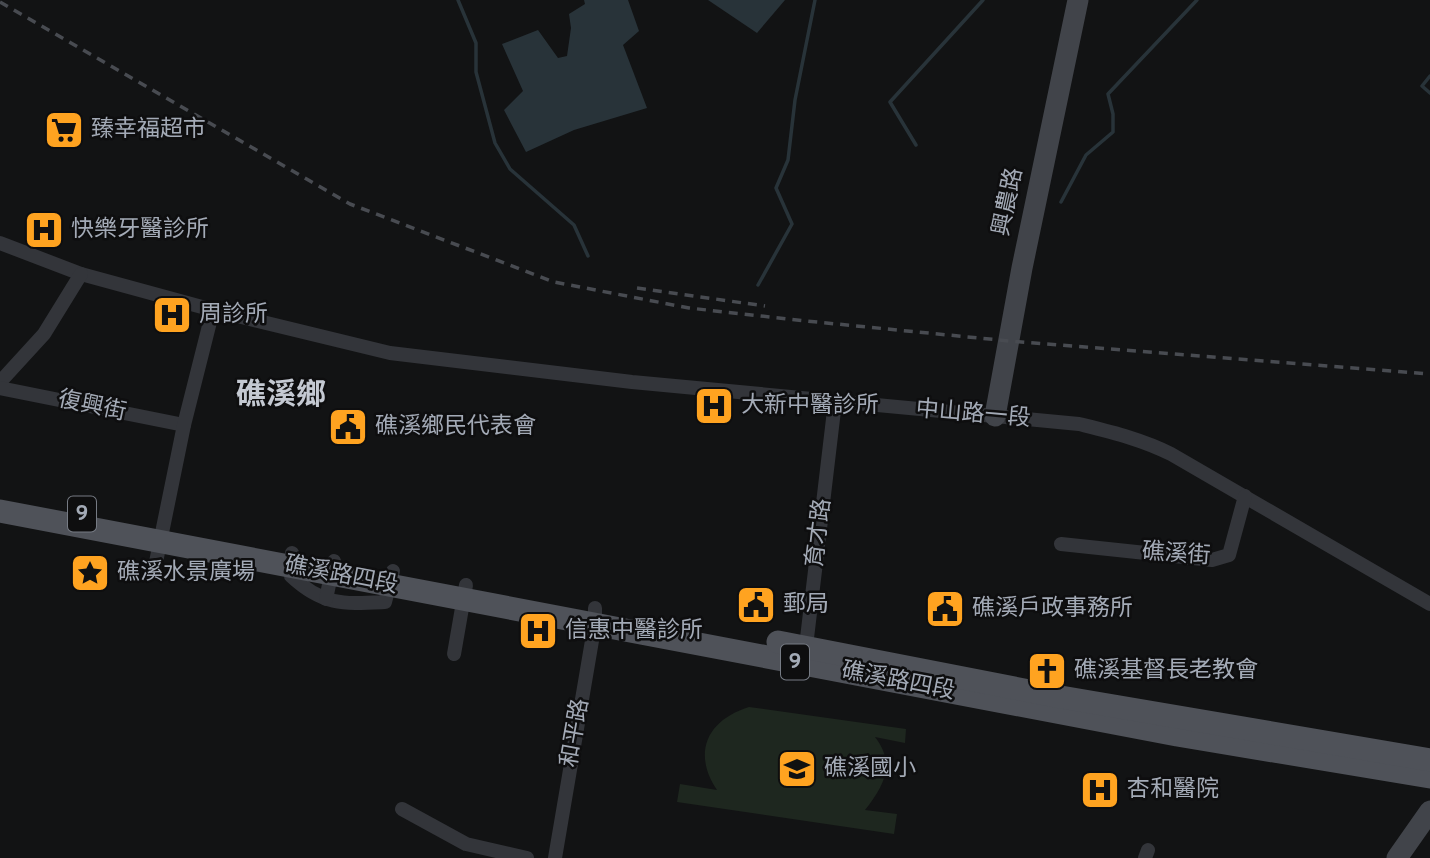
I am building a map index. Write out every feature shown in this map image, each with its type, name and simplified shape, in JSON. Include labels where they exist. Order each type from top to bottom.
[{"type":"main road","name":"9","points":[[0,499],[163,535]]},
{"type":"main road","name":"9","points":[[0,511],[163,535]]},
{"type":"main road","name":"礁溪路四段","points":[[163,535],[804,655],[1430,760]]},
{"type":"main road","name":"礁溪路四段","points":[[804,655],[1177,736],[1430,778]]},
{"type":"street","name":"興農路","points":[[995,416],[1022,268],[1078,0]]},
{"type":"street","name":"中山路一段","points":[[0,243],[81,274],[213,310],[390,353],[835,402],[1079,424],[1148,442],[1430,604]]},
{"type":"street","points":[[0,382],[44,334],[81,274]]},
{"type":"street","points":[[155,567],[184,425],[213,310]]},
{"type":"street","name":"復興街","points":[[0,388],[184,425]]},
{"type":"street","name":"育才路","points":[[804,655],[835,402]]},
{"type":"street","name":"礁溪街","points":[[1061,544],[1212,560],[1229,555],[1245,496]]},
{"type":"street","points":[[291,559],[291,576],[311,594],[347,604],[386,602],[391,578]]},
{"type":"street","points":[[326,598],[333,567]]},
{"type":"street","points":[[454,654],[465,592]]},
{"type":"street","name":"和平路","points":[[555,858],[595,616]]},
{"type":"street","points":[[402,809],[466,845],[527,858]]},
{"type":"street","points":[[1397,858],[1430,811]]},
{"type":"shaded area","points":[[584,0],[628,0],[639,31],[623,45],[647,108],[574,130],[526,152],[504,110],[523,91],[502,44],[538,30],[558,58],[567,56],[571,28],[569,14],[585,4]]},
{"type":"shaded area","points":[[708,0],[785,0],[757,33]]},
{"type":"shaded area","points":[[749,707],[906,729],[905,743],[875,737],[885,756],[885,775],[878,792],[865,810],[897,814],[894,834],[677,802],[680,784],[717,790],[709,776],[706,763],[708,740],[723,720]]},
{"type":"waterway","points":[[458,0],[476,43],[476,72],[495,143],[510,169],[574,225],[588,256]]},
{"type":"waterway","points":[[758,285],[792,224],[776,188],[788,160],[795,100],[815,0]]},
{"type":"waterway","points":[[916,145],[890,102],[983,0]]},
{"type":"waterway","points":[[1061,202],[1086,155],[1113,132],[1113,114],[1108,94],[1197,0]]},
{"type":"waterway","points":[[1430,76],[1422,86],[1430,93]]},
{"type":"railway","points":[[0,2],[350,204],[554,282],[689,308],[806,321],[1009,341],[1430,374]]},
{"type":"railway","points":[[637,288],[765,306]]},
{"type":"place","name":"臻幸福超市","points":[[64,130]]},
{"type":"place","name":"快樂牙醫診所","points":[[44,230]]},
{"type":"place","name":"周診所","points":[[172,315]]},
{"type":"place","name":"大新中醫診所","points":[[714,406]]},
{"type":"place","name":"礁溪鄉民代表會","points":[[348,427]]},
{"type":"place","name":"礁溪水景廣場","points":[[90,573]]},
{"type":"place","name":"郵局","points":[[756,605]]},
{"type":"place","name":"礁溪戶政事務所","points":[[945,609]]},
{"type":"place","name":"信惠中醫診所","points":[[538,631]]},
{"type":"place","name":"礁溪基督長老教會","points":[[1047,671]]},
{"type":"place","name":"礁溪國小","points":[[797,769]]},
{"type":"place","name":"杏和醫院","points":[[1100,790]]},
{"type":"district","name":"礁溪鄉","points":[[281,396]]}]
